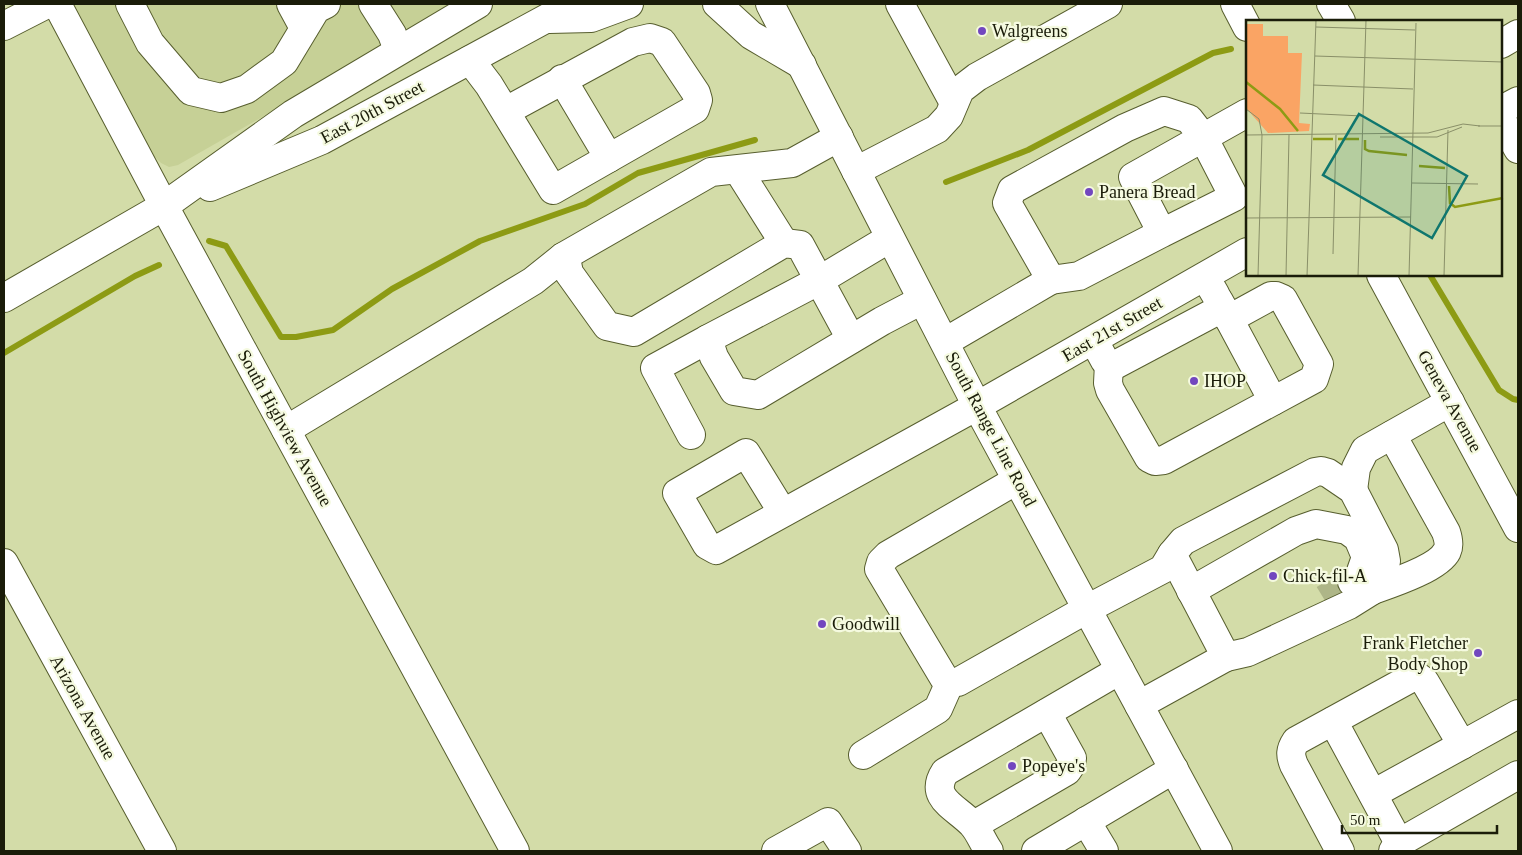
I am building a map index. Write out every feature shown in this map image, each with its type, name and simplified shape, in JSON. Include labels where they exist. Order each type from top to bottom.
[{"type":"main road","points":[[4,26],[47,4]]},
{"type":"main road","name":"South Highview Avenue","points":[[57,4],[164,206],[515,851]]},
{"type":"main road","points":[[130,4],[150,43],[191,92],[221,98],[247,89],[284,62],[316,9],[326,4]]},
{"type":"main road","points":[[291,4],[304,28]]},
{"type":"main road","points":[[373,4],[392,34],[398,50]]},
{"type":"main road","name":"East 20th Street","points":[[4,298],[164,206],[293,114],[478,4]]},
{"type":"main road","name":"East 20th Street","points":[[164,206],[322,140],[574,4]]},
{"type":"main road","points":[[545,19],[591,18],[629,4]]},
{"type":"main road","points":[[717,4],[751,35],[802,65]]},
{"type":"main road","name":"South Range Line Road","points":[[770,4],[977,406],[1218,851]]},
{"type":"main road","points":[[900,4],[954,103]]},
{"type":"main road","points":[[856,171],[937,129],[949,116],[960,90],[977,77],[1108,4]]},
{"type":"main road","points":[[1235,4],[1246,24]]},
{"type":"main road","points":[[1331,4],[1340,20]]},
{"type":"main road","points":[[1502,43],[1518,34]]},
{"type":"main road","points":[[470,60],[490,85],[554,190],[695,109],[698,100],[696,93],[662,42],[650,38],[633,42],[506,111]]},
{"type":"main road","points":[[562,80],[608,158]]},
{"type":"main road","points":[[1502,109],[1518,101]]},
{"type":"main road","points":[[945,342],[1051,280],[1079,276],[1234,197],[1202,137],[1189,119],[1164,111],[1125,128],[1012,190],[1007,203],[1051,280]]},
{"type":"main road","points":[[1162,233],[1132,177],[1246,114]]},
{"type":"main road","points":[[1502,121],[1518,150]]},
{"type":"main road","points":[[286,430],[711,172],[792,163],[839,137]]},
{"type":"main road","points":[[738,170],[784,243]]},
{"type":"main road","points":[[691,435],[654,368],[820,280],[890,238]]},
{"type":"main road","points":[[565,260],[569,273],[607,326],[634,332],[784,243],[800,245],[851,339]]},
{"type":"main road","name":"East 21st Street","points":[[783,513],[977,406],[1246,253]]},
{"type":"main road","points":[[1205,276],[1272,402]]},
{"type":"main road","name":"Geneva Avenue","points":[[1382,276],[1518,528]]},
{"type":"main road","points":[[1093,340],[1105,361],[1114,365],[1213,313],[1218,308],[1224,310],[1276,296],[1283,299],[1319,364],[1314,379],[1164,460],[1155,461],[1149,458],[1110,390],[1108,383],[1109,364]]},
{"type":"main road","points":[[708,339],[714,357],[734,391],[758,394],[922,300]]},
{"type":"main road","points":[[1353,490],[1356,468],[1365,450],[1450,402]]},
{"type":"main road","points":[[1362,586],[1404,580],[1442,559],[1449,542],[1446,532],[1392,434]]},
{"type":"main road","points":[[1017,480],[888,555],[881,562],[879,569],[944,678],[950,682],[958,682],[1087,609],[1163,569],[1172,554],[1183,542],[1315,472],[1328,473],[1353,490],[1384,550],[1386,561],[1379,583],[1362,586],[1349,605],[1237,654],[1139,705]]},
{"type":"main road","points":[[1191,591],[1296,530],[1316,524],[1347,530],[1358,538],[1366,557],[1359,577],[1362,586]]},
{"type":"main road","points":[[1172,554],[1191,591],[1237,654]]},
{"type":"main road","name":"Arizona Avenue","points":[[4,563],[162,851]]},
{"type":"main road","points":[[1237,654],[1266,631],[1324,599]]},
{"type":"main road","points":[[988,851],[974,826],[942,797],[938,789],[939,781],[945,772],[1120,670]]},
{"type":"main road","points":[[1340,851],[1290,756],[1296,742],[1411,678],[1418,677],[1426,682],[1462,745]]},
{"type":"main road","points":[[863,755],[938,709],[950,682]]},
{"type":"main road","points":[[974,826],[1067,771],[1071,765],[1072,758],[1047,713]]},
{"type":"main road","points":[[1373,794],[1518,714]]},
{"type":"main road","points":[[1333,721],[1373,794],[1396,847],[1518,775]]},
{"type":"main road","points":[[1036,851],[1174,769]]},
{"type":"main road","points":[[1086,821],[1104,851]]},
{"type":"main road","points":[[776,851],[828,822],[847,851]]},
{"type":"shaded area","points":[[74,4],[458,4],[178,165],[169,167],[161,163],[154,156]]},
{"type":"waterway","points":[[946,182],[1028,150],[1213,53],[1231,49]]},
{"type":"waterway","points":[[209,241],[226,246],[281,337],[296,337],[333,330],[392,289],[480,241],[585,204],[638,173],[755,140]]},
{"type":"waterway","points":[[4,353],[135,276],[159,265]]},
{"type":"waterway","points":[[1431,276],[1499,390],[1518,400]]},
{"type":"tunnel","points":[[1324,599],[1352,582]]},
{"type":"place","name":"Walgreens","points":[[982,31]]},
{"type":"place","name":"Panera Bread","points":[[1089,192]]},
{"type":"place","name":"IHOP","points":[[1194,381]]},
{"type":"place","name":"Chick-fil-A","points":[[1273,576]]},
{"type":"place","name":"Goodwill","points":[[822,624]]},
{"type":"place","name":"Frank Fletcher Body Shop","points":[[1478,653]]},
{"type":"place","name":"Popeye's","points":[[1012,766]]}]
